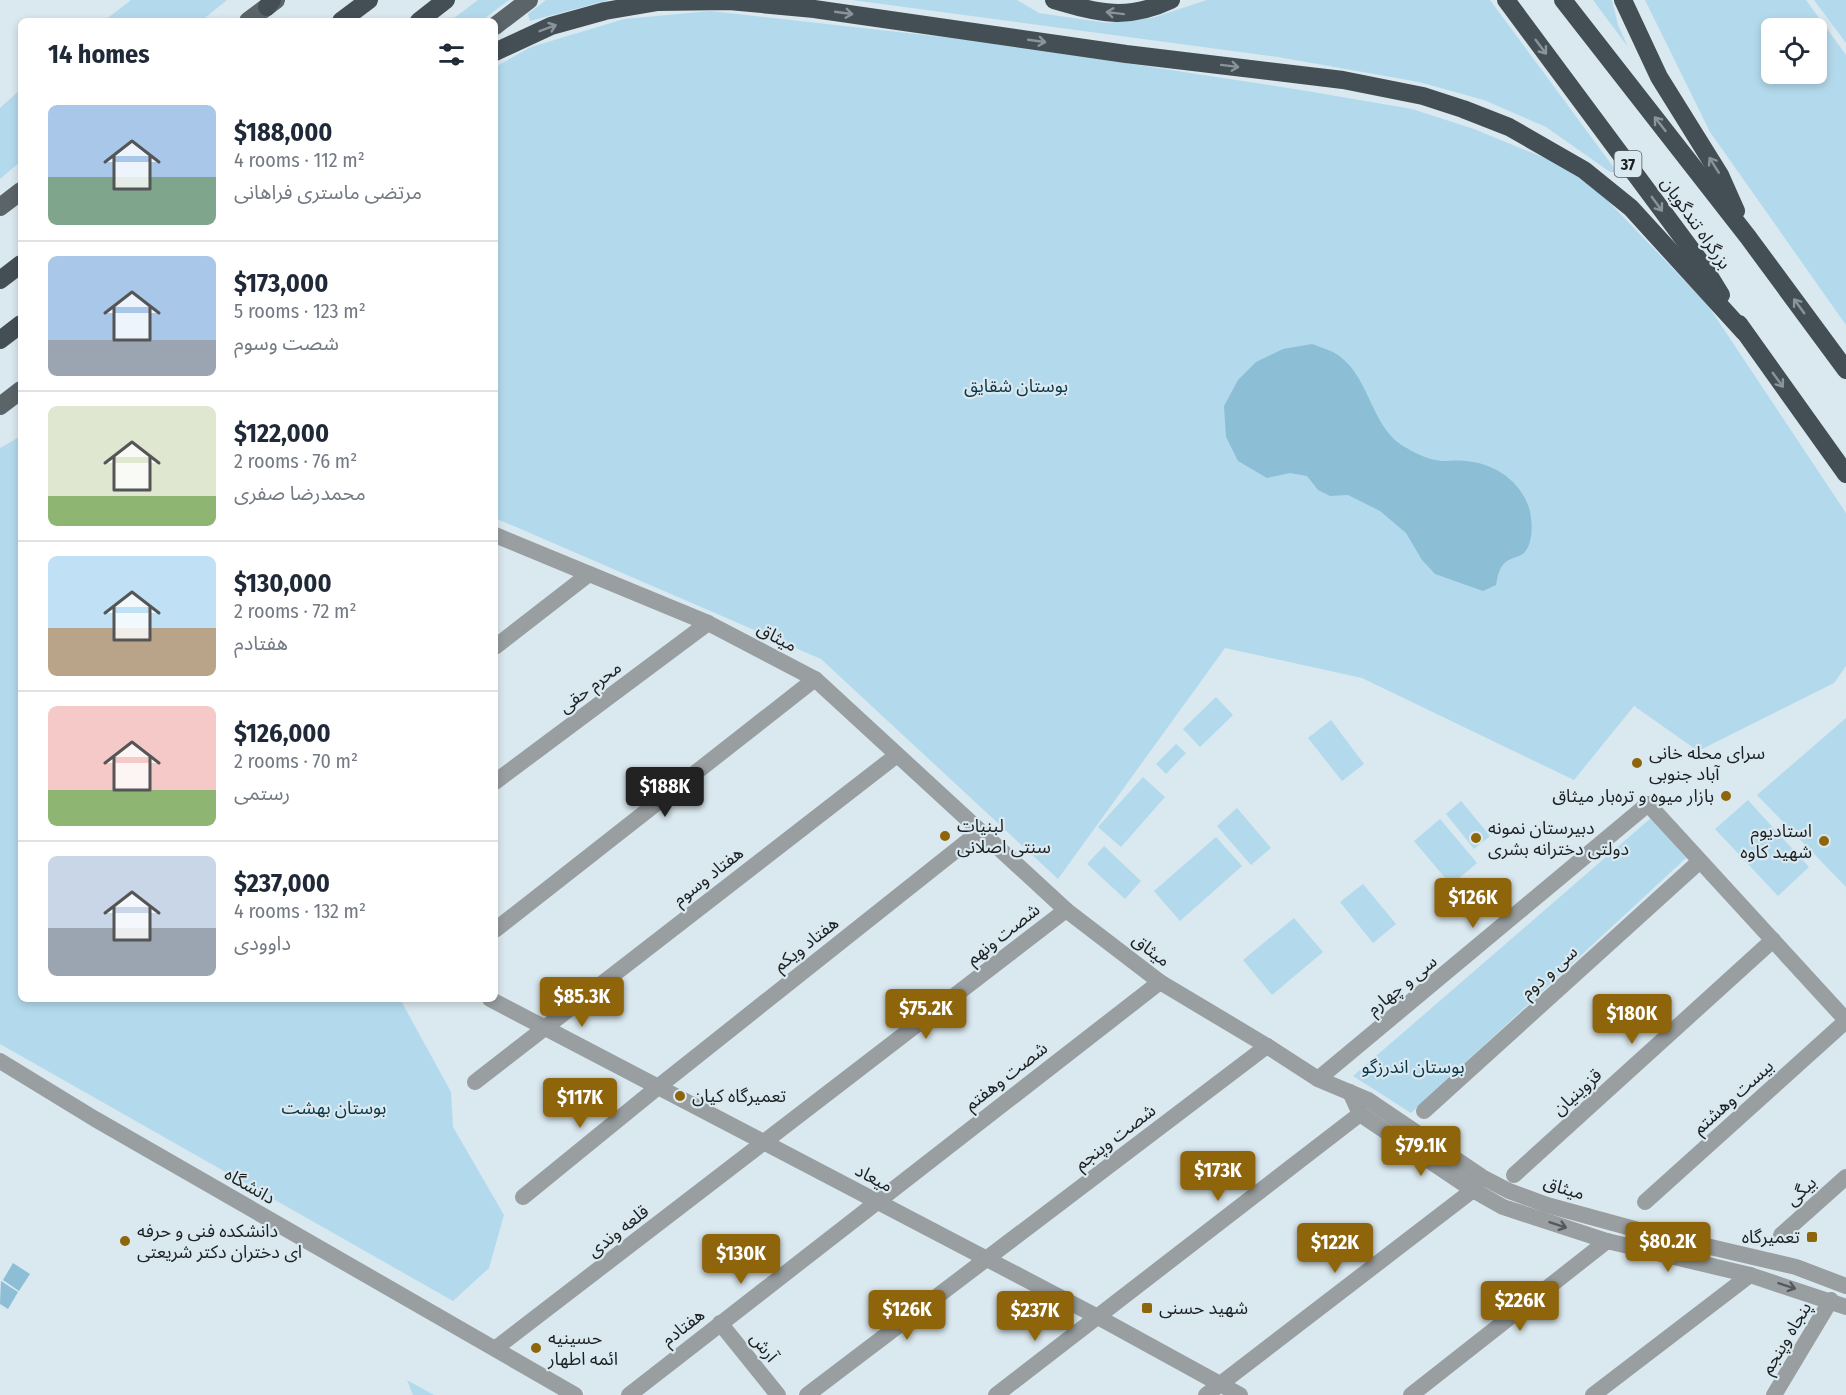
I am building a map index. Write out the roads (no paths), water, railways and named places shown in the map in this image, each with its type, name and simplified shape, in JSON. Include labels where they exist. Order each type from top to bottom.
[{"type":"highway","points":[[345,18],[369,0]]},
{"type":"highway","points":[[423,18],[446,0]]},
{"type":"highway","points":[[1054,0],[1087,9],[1127,14],[1156,7],[1171,0]]},
{"type":"highway","name":"بزرگراه تندگویان","points":[[1506,0],[1702,264],[1744,332],[1846,474]]},
{"type":"highway","name":"بزرگراه تندگویان","points":[[1563,0],[1748,237],[1846,370]]},
{"type":"highway","points":[[1623,0],[1659,77],[1720,175],[1748,237]]},
{"type":"highway","points":[[498,51],[551,26],[605,11],[658,2],[729,1],[814,9],[1126,54],[1343,80],[1423,96],[1509,127],[1584,170],[1631,208],[1744,332]]},
{"type":"highway","points":[[0,280],[18,266]]},
{"type":"highway","points":[[0,340],[18,326]]},
{"type":"main road","points":[[498,24],[529,0]]},
{"type":"main road","points":[[252,18],[271,2]]},
{"type":"main road","points":[[0,207],[18,193]]},
{"type":"main road","points":[[0,405],[18,392]]},
{"type":"street","name":"میثاق","points":[[498,536],[708,623],[814,679],[1066,910],[1160,982],[1318,1079],[1368,1100],[1477,1184],[1503,1207],[1607,1241],[1750,1275],[1838,1303]]},
{"type":"street","points":[[498,645],[589,574]]},
{"type":"street","name":"محرم حقی","points":[[498,781],[708,623]]},
{"type":"street","points":[[498,928],[814,679]]},
{"type":"street","name":"هفتاد وسوم","points":[[475,1082],[897,755]]},
{"type":"street","name":"سی و چهارم","points":[[1318,1079],[1648,804],[1700,861]]},
{"type":"street","name":"هفتاد ویکم","points":[[523,1197],[979,832]]},
{"type":"street","points":[[1700,861],[1846,1020]]},
{"type":"street","name":"سی و دوم","points":[[1424,1112],[1700,861]]},
{"type":"street","name":"شصت ونهم","points":[[764,1143],[1066,910]]},
{"type":"street","name":"قزوینیان","points":[[1514,1175],[1773,940]]},
{"type":"street","name":"شصت وهفتم","points":[[876,1201],[1160,982]]},
{"type":"street","name":"میعاد","points":[[496,1002],[1096,1316],[1213,1390],[1240,1395]]},
{"type":"street","name":"بیست وهشتم","points":[[1645,1202],[1846,1020]]},
{"type":"street","name":"شصت وپنجم","points":[[807,1395],[1267,1046]]},
{"type":"street","name":"دانشگاه","points":[[0,1061],[115,1131],[575,1395]]},
{"type":"street","points":[[996,1395],[1360,1114],[1350,1092]]},
{"type":"street","name":"میثاق","points":[[1360,1114],[1477,1184],[1509,1191],[1547,1205],[1642,1231],[1796,1268],[1846,1286]]},
{"type":"street","name":"قلعه وندی","points":[[496,1348],[764,1143]]},
{"type":"street","name":"بیگی","points":[[1781,1235],[1846,1177]]},
{"type":"street","points":[[1213,1390],[1477,1184]]},
{"type":"street","name":"هفتادم","points":[[629,1395],[876,1201]]},
{"type":"street","points":[[1411,1395],[1607,1241]]},
{"type":"street","points":[[1593,1395],[1750,1275]]},
{"type":"street","name":"پنجاه وپنجم","points":[[1774,1395],[1838,1303]]},
{"type":"street","name":"آرش","points":[[720,1323],[778,1395]]},
{"type":"place","name":"سرای محله خانی آباد جنوبی","points":[[1637,763]]},
{"type":"place","name":"بازار میوه و تره‌بار میثاق","points":[[1726,796]]},
{"type":"place","name":"لبنیات سنتی اصلانی","points":[[945,836]]},
{"type":"place","name":"دبیرستان نمونه دولتی دخترانه بشری","points":[[1476,838]]},
{"type":"place","name":"استادیوم شهید کاوه","points":[[1824,841]]},
{"type":"place","name":"تعمیرگاه کیان","points":[[680,1096]]},
{"type":"place","name":"تعمیرگاه","points":[[1812,1237]]},
{"type":"place","name":"دانشکده فنی و حرفه ای دختران دکتر شریعتی","points":[[125,1241]]},
{"type":"place","name":"شهید حسنی","points":[[1147,1308]]},
{"type":"place","name":"حسینیه ائمه اطهار","points":[[536,1348]]},
{"type":"park label","name":"بوستان شقایق","points":[[1016,386]]},
{"type":"park label","name":"بوستان اندرزگو","points":[[1413,1067]]},
{"type":"park label","name":"بوستان بهشت","points":[[334,1108]]}]
